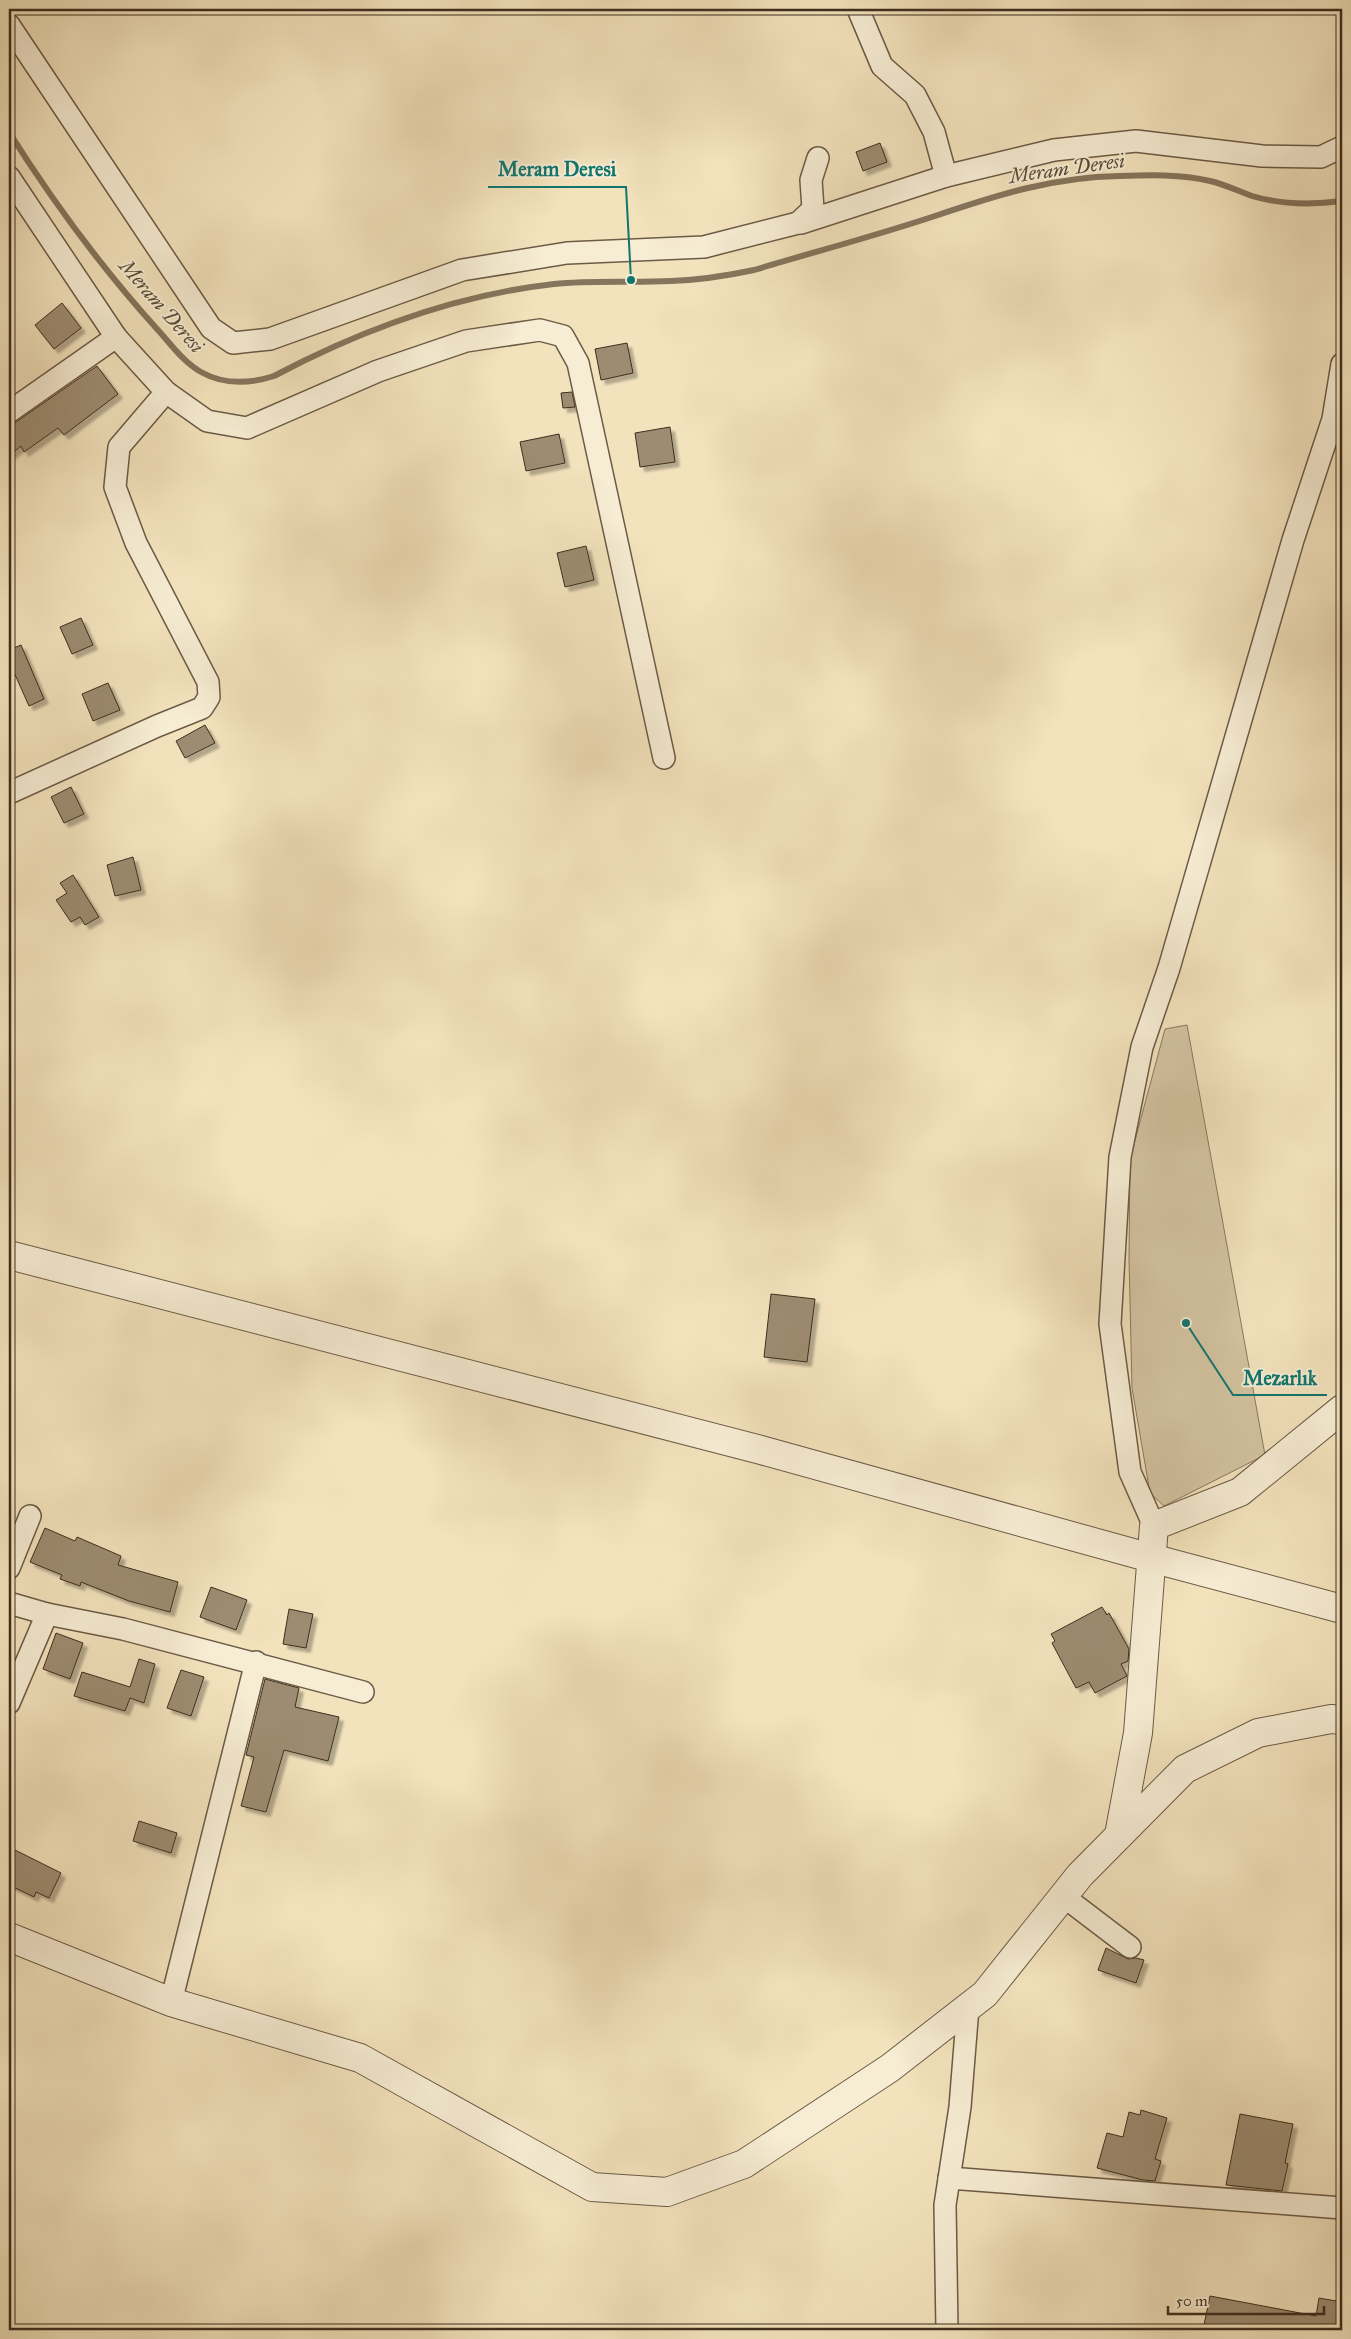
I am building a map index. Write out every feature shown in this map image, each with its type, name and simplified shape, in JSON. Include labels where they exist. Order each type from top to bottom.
[{"type":"street","points":[[858,9],[882,66],[915,94],[934,132],[946,176]]},
{"type":"street","points":[[9,25],[211,328],[233,343],[270,339],[462,270],[567,254],[704,246],[798,223],[946,176],[1054,150],[1136,141],[1262,156],[1321,157],[1342,147]]},
{"type":"street","points":[[798,223],[813,209],[811,180],[818,158]]},
{"type":"street","points":[[9,178],[116,337],[166,392],[207,421],[247,428],[378,371],[466,341],[540,330],[563,336],[578,363],[664,758]]},
{"type":"street","points":[[9,412],[116,337]]},
{"type":"street","points":[[1120,1835],[1138,1733],[1154,1526],[1130,1472],[1110,1324],[1120,1157],[1142,1047],[1169,968],[1293,540],[1333,419],[1342,364]]},
{"type":"street","points":[[9,793],[157,726],[202,708],[209,697],[208,682],[136,543],[115,487],[119,447],[166,392]]},
{"type":"street","points":[[9,1255],[761,1450],[1342,1609]]},
{"type":"street","points":[[1154,1526],[1240,1492],[1342,1409]]},
{"type":"street","points":[[9,1568],[30,1516]]},
{"type":"street","points":[[9,1603],[47,1614],[123,1629],[256,1662],[363,1692]]},
{"type":"street","points":[[9,1703],[47,1614]]},
{"type":"street","points":[[171,2002],[256,1662]]},
{"type":"street","points":[[9,1937],[171,2002],[360,2058],[592,2187],[667,2192],[744,2164],[890,2068],[985,1994],[1080,1875],[1185,1769],[1258,1733],[1331,1719],[1342,1720]]},
{"type":"street","points":[[1063,1896],[1130,1947]]},
{"type":"street","points":[[947,2330],[945,2205],[960,2107],[968,2007]]},
{"type":"street","points":[[949,2178],[1342,2208]]},
{"type":"shaded area","points":[[1187,1025],[1265,1455],[1164,1506],[1150,1493],[1132,1388],[1129,1258],[1130,1159],[1165,1029]]},
{"type":"building","points":[[880,143],[887,162],[863,171],[856,152]]},
{"type":"building","points":[[62,303],[81,328],[54,349],[35,325]]},
{"type":"building","points":[[627,343],[633,373],[601,380],[595,349]]},
{"type":"building","points":[[97,366],[118,394],[64,435],[58,428],[24,452],[21,446],[9,456],[9,424],[16,422]]},
{"type":"building","points":[[572,392],[575,407],[563,408],[561,393]]},
{"type":"building","points":[[670,427],[675,462],[640,467],[635,433]]},
{"type":"building","points":[[559,434],[565,463],[526,471],[520,442]]},
{"type":"building","points":[[586,546],[594,580],[565,587],[557,553]]},
{"type":"building","points":[[81,618],[93,645],[72,654],[60,627]]},
{"type":"building","points":[[21,645],[44,699],[29,706],[9,661],[9,650]]},
{"type":"building","points":[[108,683],[120,710],[93,721],[82,694]]},
{"type":"building","points":[[205,725],[215,743],[185,758],[176,741]]},
{"type":"building","points":[[71,787],[84,814],[64,823],[51,797]]},
{"type":"building","points":[[133,857],[141,890],[115,896],[107,865]]},
{"type":"building","points":[[73,875],[99,917],[85,925],[80,917],[71,922],[56,900],[67,893],[60,883]]},
{"type":"building","points":[[771,1294],[815,1299],[807,1362],[764,1357]]},
{"type":"building","points":[[45,1528],[75,1541],[77,1537],[121,1556],[118,1565],[178,1582],[170,1612],[129,1601],[81,1582],[80,1586],[60,1579],[62,1575],[30,1562]]},
{"type":"building","points":[[211,1587],[247,1600],[236,1630],[200,1617]]},
{"type":"building","points":[[1102,1607],[1107,1615],[1109,1613],[1129,1649],[1128,1661],[1121,1664],[1127,1676],[1095,1693],[1089,1682],[1076,1688],[1052,1643],[1055,1641],[1051,1634]]},
{"type":"building","points":[[289,1609],[313,1614],[306,1648],[283,1644]]},
{"type":"building","points":[[56,1633],[83,1643],[70,1679],[43,1669]]},
{"type":"building","points":[[139,1659],[155,1664],[144,1703],[130,1698],[125,1711],[74,1696],[82,1672],[130,1687]]},
{"type":"building","points":[[181,1670],[204,1677],[191,1716],[167,1708]]},
{"type":"building","points":[[265,1679],[299,1688],[295,1707],[339,1717],[328,1761],[284,1750],[266,1812],[241,1806],[254,1757],[246,1755]]},
{"type":"building","points":[[139,1821],[177,1833],[171,1853],[133,1841]]},
{"type":"building","points":[[9,1847],[61,1873],[49,1898],[36,1892],[34,1897],[9,1885]]},
{"type":"building","points":[[1106,1948],[1128,1959],[1144,1960],[1136,1983],[1098,1970]]},
{"type":"building","points":[[1141,2110],[1167,2118],[1155,2159],[1161,2161],[1155,2181],[1143,2180],[1097,2168],[1107,2133],[1123,2137],[1129,2112],[1140,2115]]},
{"type":"building","points":[[1240,2114],[1293,2124],[1285,2163],[1288,2164],[1282,2191],[1226,2185]]},
{"type":"building","points":[[1210,2296],[1316,2316],[1319,2298],[1342,2302],[1342,2330],[1232,2330],[1204,2325]]},
{"type":"waterway","name":"Meram Deresi","points":[[9,132],[79,234],[137,306],[188,363],[210,376],[237,382],[255,381],[274,376],[307,359],[375,330],[445,306],[481,297],[517,289],[554,284],[656,282],[744,272],[890,230],[1003,194],[1071,180],[1119,176],[1176,176],[1215,182],[1252,196],[1286,203],[1308,204],[1342,201]]},
{"type":"place","name":"Meram Deresi","points":[[631,280]]},
{"type":"place","name":"Mezarlık","points":[[1186,1323]]}]
